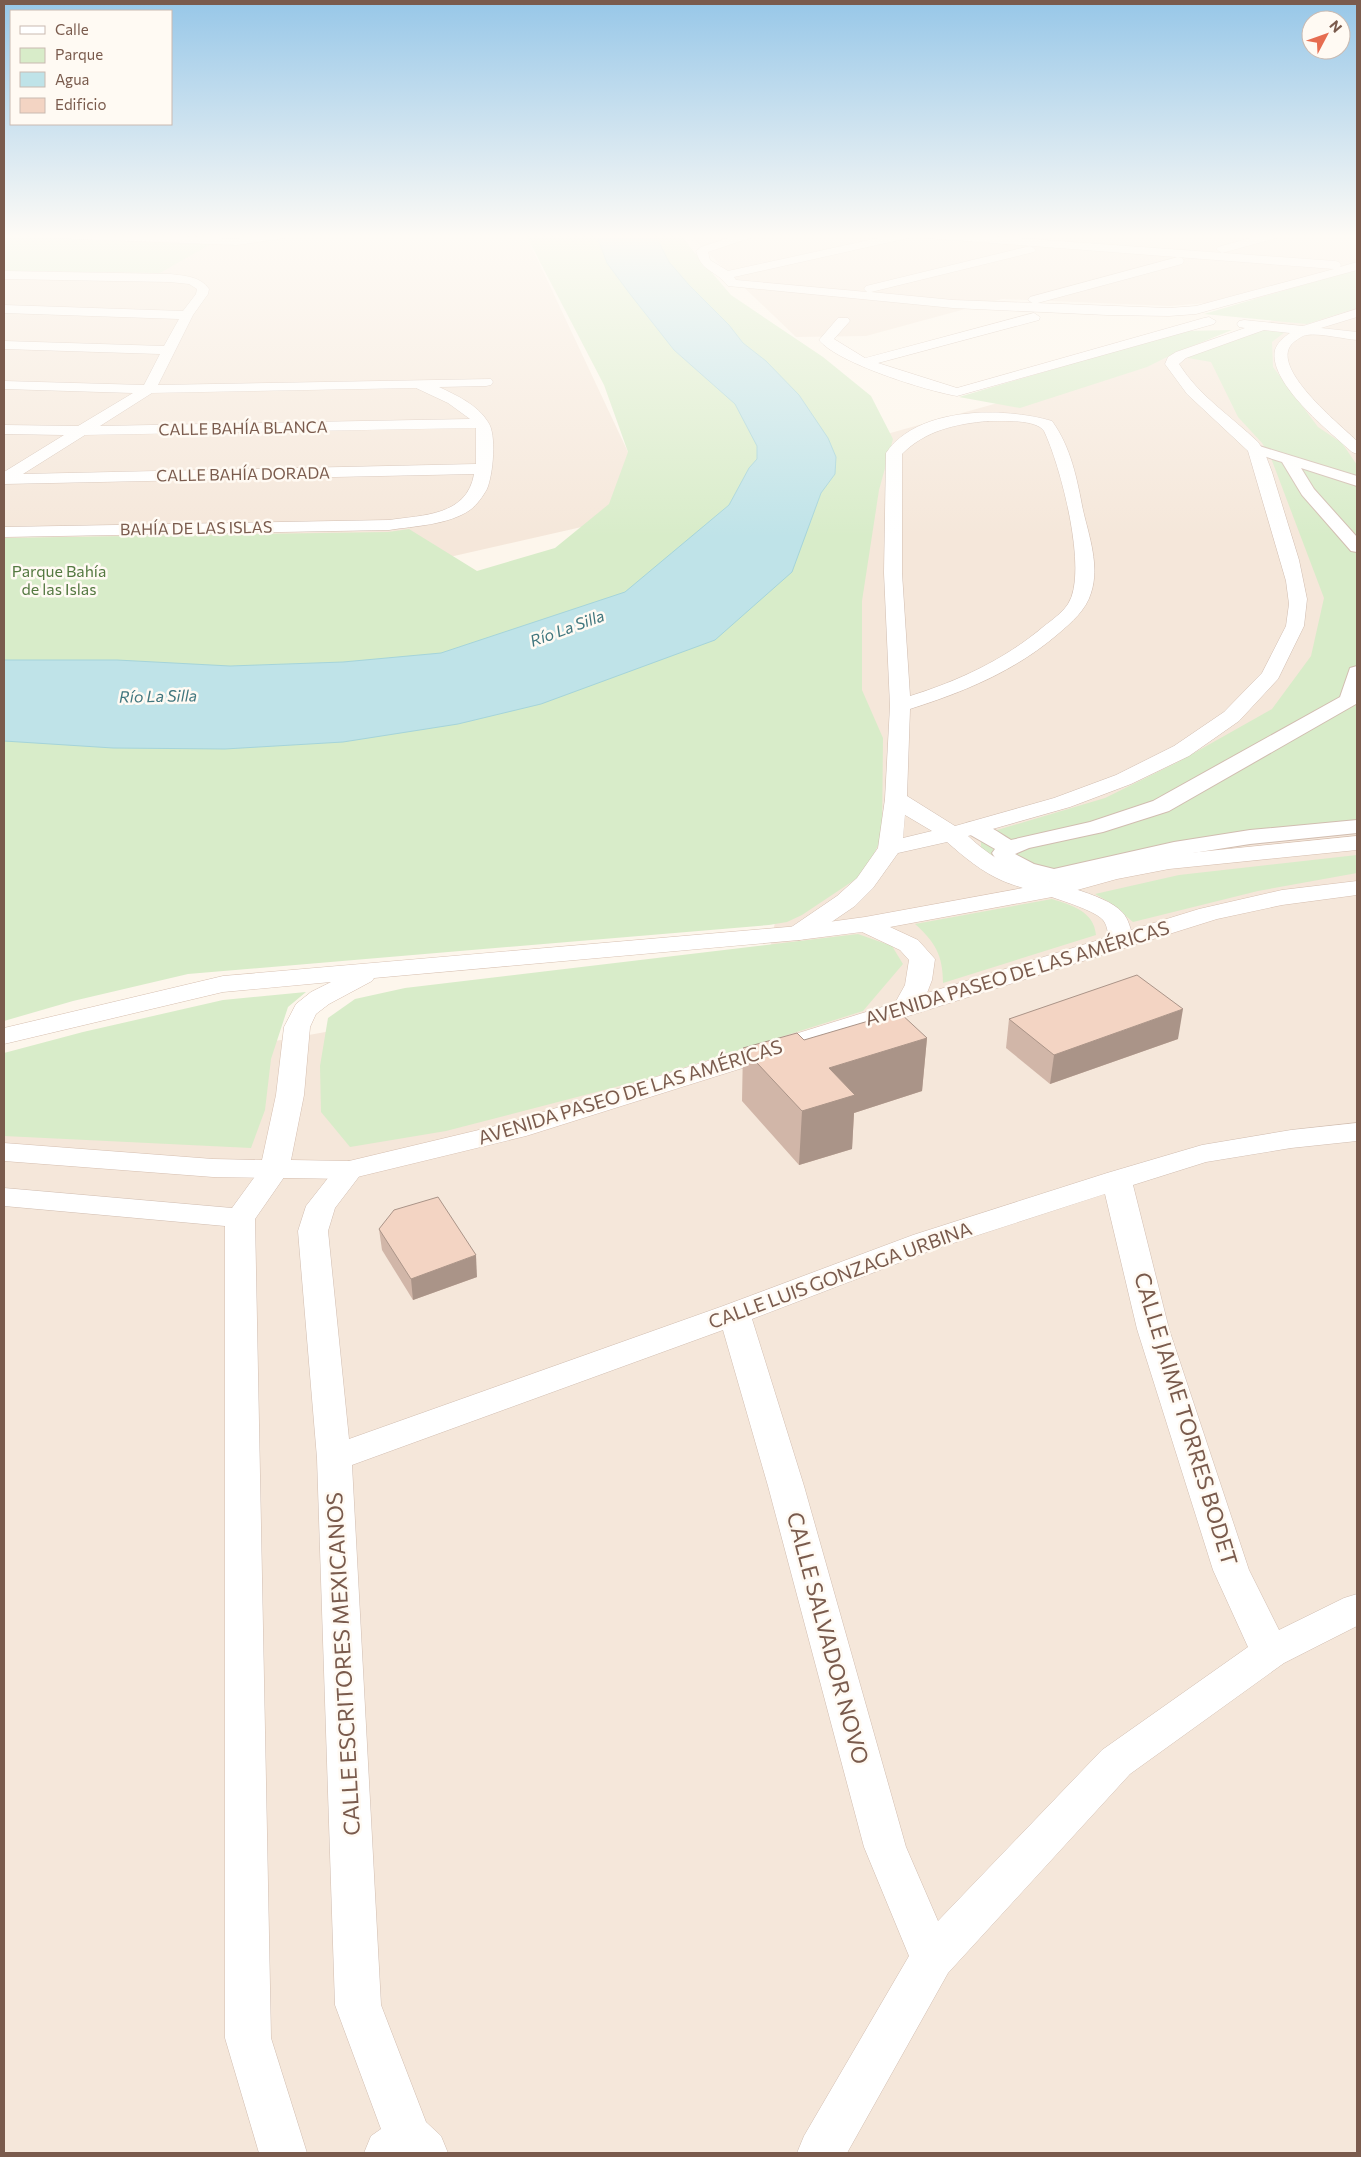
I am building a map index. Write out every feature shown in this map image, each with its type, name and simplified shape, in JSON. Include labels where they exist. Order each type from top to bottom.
[{"type":"street","points":[[4,479],[149,389],[176,336]]},
{"type":"street","points":[[830,336],[826,340],[863,363],[957,392],[1167,336]]},
{"type":"street","points":[[863,363],[965,336]]},
{"type":"street","points":[[1236,336],[1181,355],[1173,360],[1172,364],[1202,401],[1256,449],[1287,458],[1355,484]]},
{"type":"street","points":[[1297,336],[1282,348],[1282,364],[1293,383],[1311,404],[1357,449]]},
{"type":"street","points":[[4,345],[168,350]]},
{"type":"street","points":[[4,385],[149,389],[486,382]]},
{"type":"street","points":[[420,384],[447,396],[482,423]]},
{"type":"street","points":[[799,933],[846,901],[864,883],[890,848],[896,799],[900,706],[893,573],[894,453],[900,445],[922,430],[971,418],[1014,416],[1047,424],[1055,436],[1072,494],[1086,567],[1078,603],[1046,634],[1020,655],[950,691],[900,706]]},
{"type":"street","name":"CALLE BAHÍA BLANCA","points":[[4,429],[82,431],[482,423]]},
{"type":"street","name":"BAHÍA DE LAS ISLAS","points":[[4,532],[389,525],[435,518],[465,506],[479,489],[483,470],[486,433],[482,423]]},
{"type":"street","points":[[890,848],[952,834],[1053,807],[1099,790],[1184,748],[1219,727],[1243,707],[1265,682],[1283,656],[1295,625],[1298,593],[1256,449]]},
{"type":"street","points":[[1287,458],[1308,492],[1357,553]]},
{"type":"street","name":"CALLE BAHÍA DORADA","points":[[4,479],[483,470]]},
{"type":"street","points":[[1357,672],[1348,700],[1161,806],[1095,827],[1023,843],[1009,848],[1003,853],[1007,859],[1026,869],[1054,876],[1174,849],[1250,838],[1357,827]]},
{"type":"street","points":[[896,799],[952,834],[975,855],[1011,876],[1098,906],[1113,916],[1118,926],[1121,940]]},
{"type":"street","points":[[975,828],[1009,848]]},
{"type":"street","points":[[4,1036],[86,1014],[223,984],[799,933],[865,924],[1052,890],[1114,873],[1169,862],[1357,843]]},
{"type":"street","name":"AVENIDA PASEO DE LAS AMÉRICAS","points":[[4,1152],[213,1168],[349,1170],[516,1130],[1121,940],[1256,901],[1306,893],[1357,888]]},
{"type":"street","points":[[865,924],[909,945],[922,959],[922,977],[916,992],[905,1008]]},
{"type":"street","points":[[283,2153],[248,2038],[244,1454],[240,1218],[274,1170],[290,1095],[297,1027],[305,1010],[320,998],[376,970]]},
{"type":"street","name":"CALLE LUIS GONZAGA URBINA","points":[[334,1458],[734,1314],[924,1242],[1117,1180],[1202,1154],[1291,1139],[1357,1132]]},
{"type":"street","name":"CALLE ESCRITORES MEXICANOS","points":[[349,1170],[321,1206],[313,1231],[334,1458],[358,2005],[407,2148]]},
{"type":"street","name":"CALLE JAIME TORRES BODET","points":[[1117,1180],[1153,1329],[1231,1570],[1270,1652]]},
{"type":"street","points":[[4,1197],[240,1218]]},
{"type":"street","name":"CALLE SALVADOR NOVO","points":[[734,1314],[786,1486],[885,1847],[932,1958]]},
{"type":"street","points":[[821,2153],[932,1958],[1116,1762],[1270,1652],[1357,1609]]},
{"type":"shaded area","points":[[4,336],[573,336],[628,452],[643,513],[129,630],[4,625]]},
{"type":"shaded area","points":[[795,336],[867,336],[866,336]]},
{"type":"shaded area","points":[[1222,336],[1357,336],[1357,2153],[4,2153],[4,1093],[56,1080],[769,953],[869,439],[1012,399]]},
{"type":"green space","name":"Parque Bahía de las Islas","points":[[578,336],[791,336],[823,357],[871,396],[893,439],[879,490],[862,601],[862,690],[883,738],[882,837],[870,862],[856,879],[802,915],[787,922],[769,925],[188,974],[73,1001],[4,1021],[4,538],[388,532],[409,529],[477,571],[555,548],[609,504],[628,452],[604,385]]},
{"type":"green space","points":[[1167,336],[1218,336],[1147,367],[1020,408],[959,397]]},
{"type":"green space","points":[[1246,336],[1280,336],[1272,342],[1273,367],[1318,427],[1342,443],[1357,465],[1357,828],[1310,831],[1051,875],[1003,864],[981,849],[981,839],[994,831],[1105,798],[1178,762],[1272,709],[1311,656],[1324,598],[1271,458],[1262,443],[1238,417],[1211,362],[1188,358],[1188,354]]},
{"type":"green space","points":[[1357,855],[1357,873],[1258,891],[1133,922],[1109,902],[1095,894],[1179,875]]},
{"type":"green space","points":[[1052,899],[1080,910],[1091,920],[1096,935],[943,983],[941,964],[933,943],[915,924]]},
{"type":"green space","points":[[858,934],[892,946],[903,964],[863,1011],[654,1077],[446,1131],[350,1147],[321,1112],[320,1066],[328,1018],[355,999],[405,988]]},
{"type":"green space","points":[[306,992],[288,1007],[271,1059],[265,1110],[251,1148],[4,1136],[4,1053],[83,1032],[223,1000]]},
{"type":"water","name":"Río La Silla","points":[[663,336],[737,336],[743,343],[766,361],[799,395],[828,438],[836,457],[835,474],[821,493],[792,572],[715,640],[541,704],[458,724],[343,742],[225,749],[113,748],[4,741],[4,660],[117,660],[230,666],[343,662],[441,653],[625,592],[729,505],[749,468],[757,459],[757,446],[735,404],[674,350]]},
{"type":"building","points":[[1137,975],[1183,1009],[1054,1055],[1009,1019]]},
{"type":"building","points":[[899,1012],[927,1038],[829,1068],[855,1095],[802,1111],[743,1048],[797,1033],[804,1040]]},
{"type":"building","points":[[438,1197],[476,1255],[411,1279],[379,1229],[394,1210]]}]
